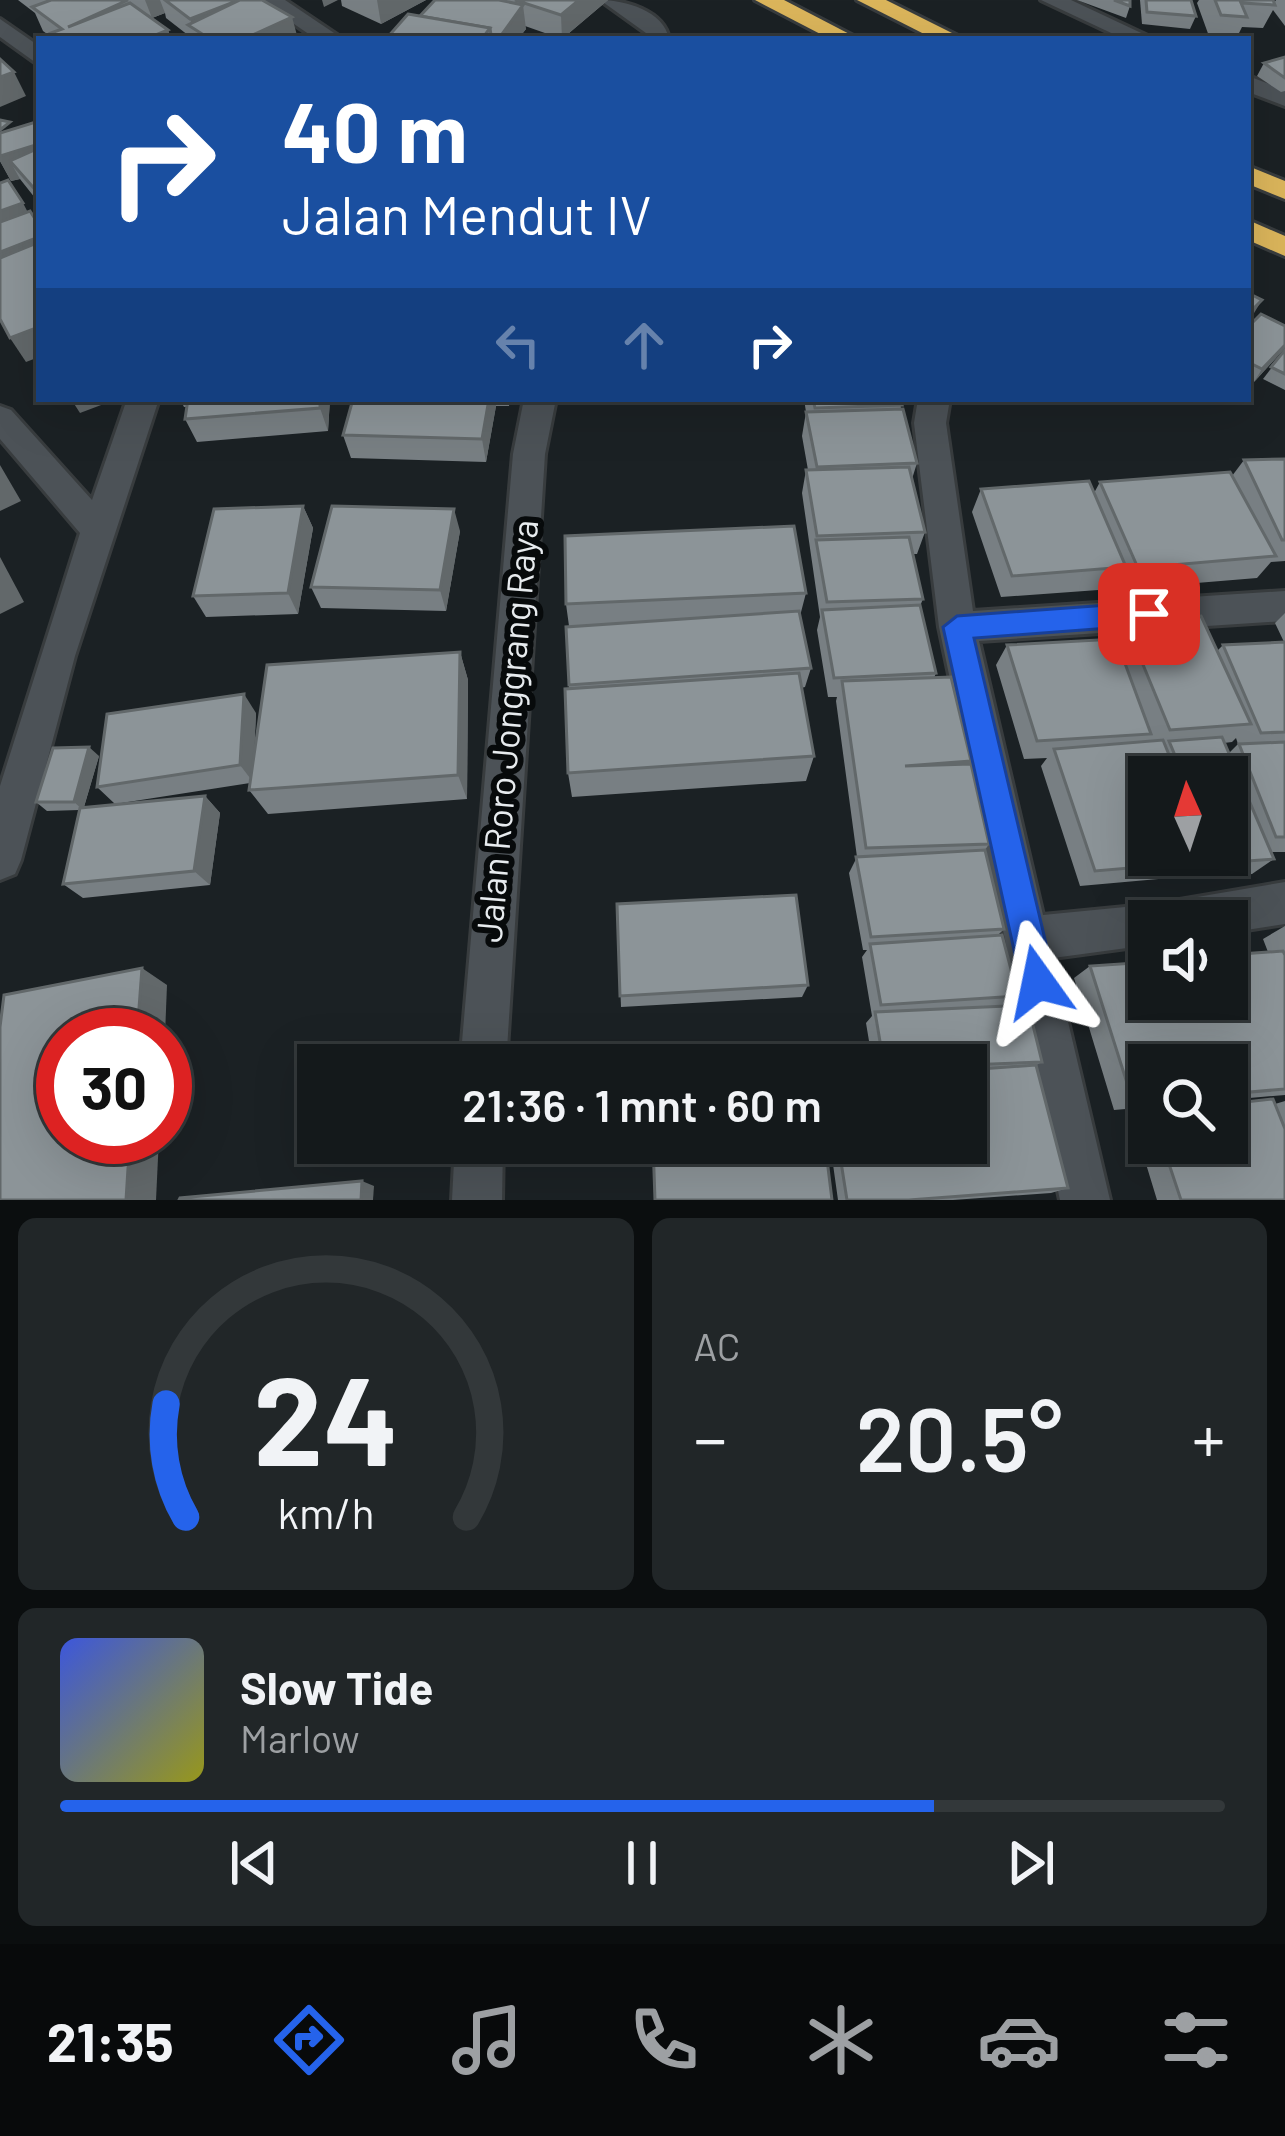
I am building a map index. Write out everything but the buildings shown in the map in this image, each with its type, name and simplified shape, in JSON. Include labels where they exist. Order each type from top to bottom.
[{"type":"highway","points":[[766,0],[842,36]]},
{"type":"highway","points":[[868,0],[946,36]]},
{"type":"highway","points":[[1251,175],[1285,191]]},
{"type":"highway","points":[[1251,230],[1285,247]]},
{"type":"street","points":[[269,0],[327,36]]},
{"type":"street","points":[[611,0],[657,30],[658,36]]},
{"type":"street","points":[[1052,0],[1136,36]]},
{"type":"street","points":[[0,26],[36,56]]},
{"type":"street","points":[[1251,84],[1285,99]]},
{"type":"street","points":[[0,860],[96,529],[142,402]]},
{"type":"street","name":"Jalan Roro Jonggrang Raya","points":[[485,1044],[529,454],[539,402]]},
{"type":"street","points":[[934,402],[930,423],[957,627],[1085,1200]]},
{"type":"street","points":[[0,418],[96,529]]},
{"type":"street","points":[[957,627],[1285,606]]},
{"type":"street","points":[[1248,908],[1285,902]]},
{"type":"street","points":[[1028,939],[1128,926]]},
{"type":"street","points":[[477,1200],[478,1164]]},
{"type":"route","points":[[1038,982],[957,627],[1149,614]]}]
